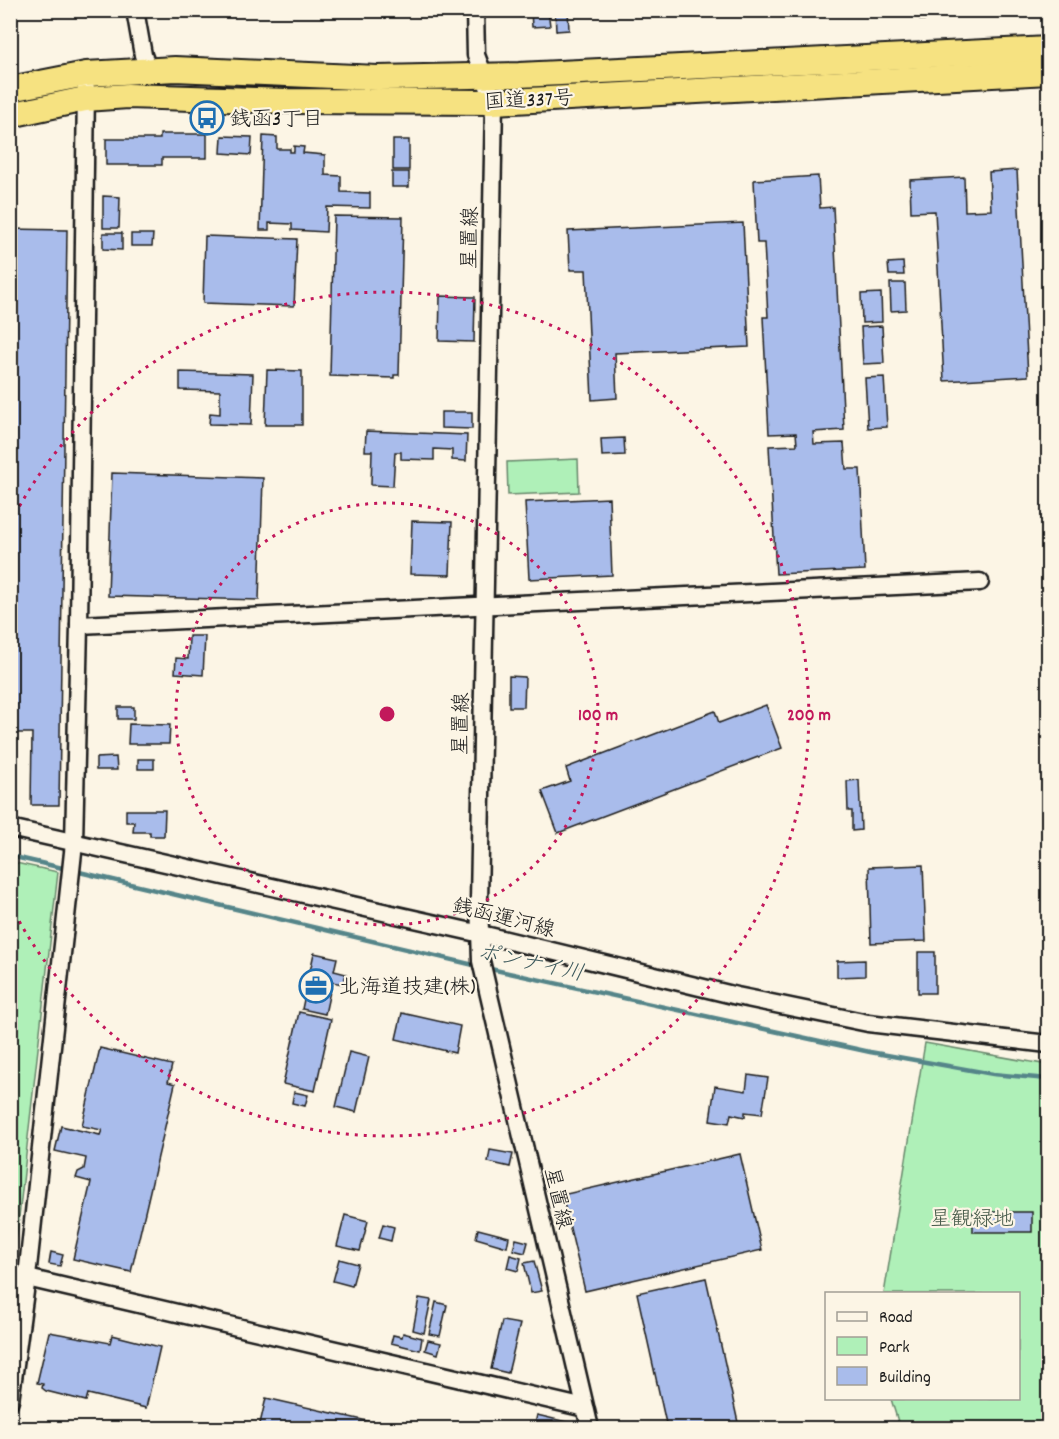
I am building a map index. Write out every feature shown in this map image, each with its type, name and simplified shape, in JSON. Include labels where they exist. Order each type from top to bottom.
[{"type":"highway","name":"国道337号","points":[[10,89],[86,74],[175,69],[378,78],[1048,49]]},
{"type":"highway","name":"国道337号","points":[[10,115],[85,99],[129,96],[287,101],[494,102],[1048,72]]},
{"type":"street","points":[[135,10],[148,71]]},
{"type":"street","name":"星置線","points":[[475,10],[476,55],[494,102],[479,902],[481,961],[590,1428]]},
{"type":"street","points":[[10,1401],[19,1276],[74,843],[86,74]]},
{"type":"street","points":[[79,625],[980,582]]},
{"type":"street","name":"銭函運河線","points":[[10,828],[481,934],[737,996],[868,1023],[1048,1044]]},
{"type":"street","points":[[19,1276],[585,1408]]},
{"type":"green space","points":[[578,459],[579,492],[508,495],[507,462]]},
{"type":"green space","points":[[11,862],[58,872],[15,1252],[11,1254]]},
{"type":"green space","name":"星観緑地","points":[[925,1043],[1048,1065],[1048,1428],[900,1428],[891,1400],[1020,1400],[1020,1292],[884,1292]]},
{"type":"building","points":[[165,10],[195,10],[195,11],[166,15]]},
{"type":"building","points":[[531,10],[548,10],[550,26],[532,27]]},
{"type":"building","points":[[555,10],[568,10],[569,30],[556,31]]},
{"type":"building","points":[[919,10],[945,10],[946,19],[920,20]]},
{"type":"building","points":[[160,134],[207,134],[207,158],[162,158],[162,165],[106,165],[106,139],[160,139]]},
{"type":"building","points":[[222,136],[252,137],[251,155],[221,153]]},
{"type":"building","points":[[263,136],[277,137],[277,149],[290,149],[290,152],[294,152],[294,146],[304,147],[303,153],[325,155],[325,175],[341,176],[341,192],[370,193],[370,208],[327,207],[326,232],[292,230],[292,224],[269,223],[269,230],[260,230]]},
{"type":"building","points":[[393,140],[409,140],[409,170],[393,170]]},
{"type":"building","points":[[1017,170],[1028,376],[944,381],[935,211],[911,212],[910,180],[964,177],[965,211],[991,210],[989,172]]},
{"type":"building","points":[[392,172],[409,172],[409,187],[392,187]]},
{"type":"building","points":[[818,176],[820,208],[833,207],[844,430],[813,432],[814,444],[844,443],[846,469],[860,469],[865,570],[776,574],[769,446],[797,445],[796,433],[769,434],[763,317],[768,317],[764,243],[757,243],[754,180]]},
{"type":"building","points":[[103,196],[120,197],[119,228],[103,228]]},
{"type":"building","points":[[334,216],[403,217],[399,375],[394,375],[394,378],[330,376]]},
{"type":"building","points":[[743,223],[749,347],[615,353],[617,398],[592,400],[586,270],[570,270],[568,231]]},
{"type":"building","points":[[10,229],[67,230],[59,805],[31,805],[32,733],[10,733]]},
{"type":"building","points":[[103,233],[122,233],[122,250],[103,249]]},
{"type":"building","points":[[131,234],[153,234],[152,246],[131,246]]},
{"type":"building","points":[[205,236],[297,239],[294,306],[203,303]]},
{"type":"building","points":[[903,262],[904,275],[889,275],[888,263]]},
{"type":"building","points":[[890,283],[905,283],[906,310],[891,311]]},
{"type":"building","points":[[881,293],[882,322],[862,323],[861,294]]},
{"type":"building","points":[[440,296],[475,297],[474,342],[439,341]]},
{"type":"building","points":[[882,326],[884,363],[863,364],[861,327]]},
{"type":"building","points":[[267,370],[302,371],[302,425],[265,425]]},
{"type":"building","points":[[180,372],[253,374],[251,425],[209,424],[210,413],[220,414],[220,391],[180,390]]},
{"type":"building","points":[[884,377],[887,427],[868,428],[865,378]]},
{"type":"building","points":[[441,412],[472,412],[472,429],[441,428]]},
{"type":"building","points":[[366,431],[467,435],[466,461],[452,460],[452,450],[434,449],[434,460],[401,459],[401,452],[395,452],[393,486],[371,485],[372,451],[365,451]]},
{"type":"building","points":[[624,438],[625,455],[602,456],[601,439]]},
{"type":"building","points":[[112,473],[263,478],[259,600],[108,596]]},
{"type":"building","points":[[609,498],[612,575],[529,579],[525,502]]},
{"type":"building","points":[[412,521],[452,522],[450,575],[410,574]]},
{"type":"building","points":[[189,636],[205,636],[203,675],[175,673],[176,658],[188,659]]},
{"type":"building","points":[[509,676],[525,677],[524,707],[509,707]]},
{"type":"building","points":[[766,705],[782,748],[558,833],[542,791],[570,781],[566,768],[715,711],[719,723]]},
{"type":"building","points":[[118,707],[134,707],[134,719],[118,719]]},
{"type":"building","points":[[129,724],[170,725],[169,744],[128,744]]},
{"type":"building","points":[[116,757],[117,770],[96,770],[96,758]]},
{"type":"building","points":[[138,759],[154,759],[154,769],[138,769]]},
{"type":"building","points":[[859,780],[861,830],[852,831],[852,811],[848,811],[847,781]]},
{"type":"building","points":[[126,810],[165,810],[164,836],[150,836],[150,832],[133,832],[134,822],[126,822]]},
{"type":"building","points":[[923,865],[926,941],[871,943],[869,867]]},
{"type":"building","points":[[918,952],[935,952],[935,993],[918,993]]},
{"type":"building","points":[[314,953],[337,958],[334,971],[346,974],[343,984],[332,982],[325,1014],[302,1009]]},
{"type":"building","points":[[865,960],[865,976],[837,977],[837,961]]},
{"type":"building","points":[[299,1012],[331,1019],[315,1091],[283,1084]]},
{"type":"building","points":[[402,1013],[460,1026],[455,1053],[396,1039]]},
{"type":"building","points":[[100,1048],[172,1065],[168,1082],[175,1084],[131,1272],[73,1259],[91,1182],[76,1178],[78,1172],[84,1169],[86,1158],[55,1151],[61,1126],[100,1135],[102,1130],[82,1126]]},
{"type":"building","points":[[349,1052],[369,1057],[356,1112],[336,1107]]},
{"type":"building","points":[[748,1075],[768,1078],[762,1114],[745,1112],[745,1117],[731,1114],[729,1123],[710,1120],[715,1086],[746,1091]]},
{"type":"building","points":[[294,1092],[308,1095],[305,1106],[292,1103]]},
{"type":"building","points":[[490,1150],[513,1154],[510,1167],[488,1162]]},
{"type":"building","points":[[740,1154],[762,1250],[585,1291],[562,1195]]},
{"type":"building","points":[[973,1212],[1032,1212],[1032,1232],[973,1232]]},
{"type":"building","points":[[345,1215],[368,1221],[360,1251],[337,1246]]},
{"type":"building","points":[[383,1224],[394,1227],[391,1241],[379,1238]]},
{"type":"building","points":[[478,1229],[509,1237],[507,1247],[476,1238]]},
{"type":"building","points":[[516,1239],[528,1242],[525,1253],[513,1250]]},
{"type":"building","points":[[51,1252],[63,1255],[60,1266],[49,1264]]},
{"type":"building","points":[[510,1255],[521,1258],[518,1271],[507,1268]]},
{"type":"building","points":[[339,1259],[358,1264],[352,1286],[333,1281]]},
{"type":"building","points":[[534,1261],[542,1291],[531,1293],[524,1263]]},
{"type":"building","points":[[706,1278],[739,1427],[753,1424],[754,1428],[667,1428],[637,1293]]},
{"type":"building","points":[[419,1298],[431,1300],[424,1333],[413,1330]]},
{"type":"building","points":[[436,1302],[447,1305],[440,1336],[429,1334]]},
{"type":"building","points":[[502,1321],[520,1324],[508,1373],[491,1369]]},
{"type":"building","points":[[49,1332],[110,1343],[112,1335],[160,1347],[146,1408],[88,1394],[86,1401],[42,1388],[43,1384],[37,1383]]},
{"type":"building","points":[[403,1333],[422,1338],[420,1350],[391,1343],[393,1335],[402,1337]]},
{"type":"building","points":[[428,1340],[441,1343],[438,1354],[425,1350]]},
{"type":"building","points":[[266,1398],[398,1428],[259,1428]]},
{"type":"building","points":[[537,1415],[571,1423],[569,1428],[534,1428]]},
{"type":"waterway","name":"ポンナイ川","points":[[10,856],[67,869]]},
{"type":"waterway","name":"ポンナイ川","points":[[75,871],[478,966]]},
{"type":"waterway","name":"ポンナイ川","points":[[486,968],[870,1052],[993,1074],[1048,1079]]},
{"type":"place","name":"銭函3丁目","points":[[207,118]]},
{"type":"place","name":"北海道技建(株)","points":[[316,986]]}]
